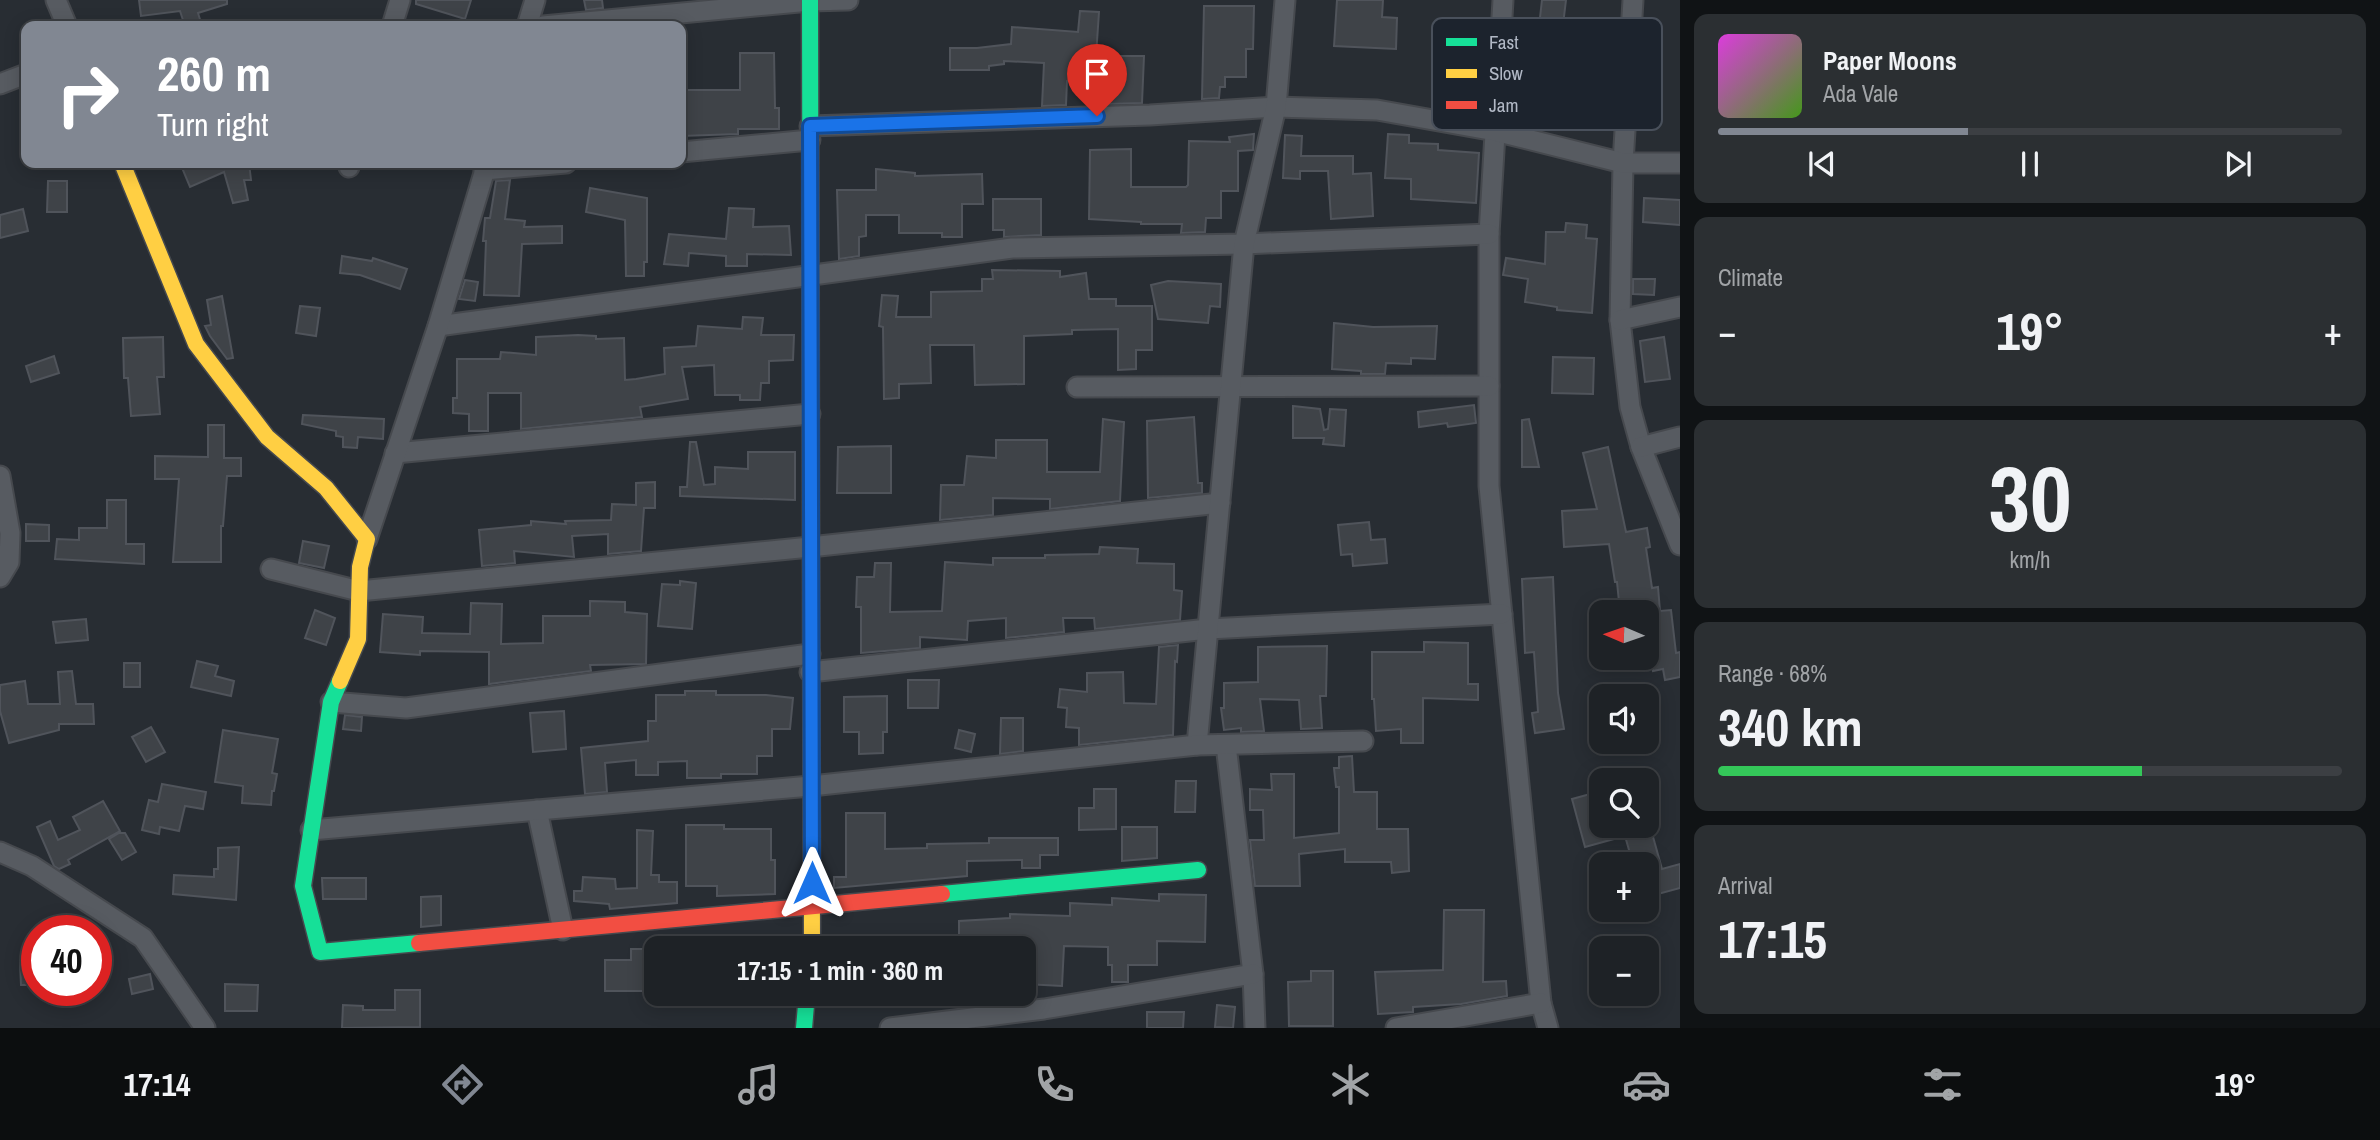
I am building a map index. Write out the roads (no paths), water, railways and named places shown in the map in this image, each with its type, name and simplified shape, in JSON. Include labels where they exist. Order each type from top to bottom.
[{"type":"street","points":[[56,0],[65,21]]},
{"type":"street","points":[[394,21],[400,0]]},
{"type":"street","points":[[529,21],[535,0]]},
{"type":"street","points":[[596,21],[810,1],[848,0]]},
{"type":"street","points":[[1197,745],[1244,244],[1276,107],[1284,0]]},
{"type":"street","points":[[1502,18],[1503,0]]},
{"type":"street","points":[[1632,18],[1633,0]]},
{"type":"street","points":[[810,1],[811,936]]},
{"type":"street","points":[[0,84],[21,76]]},
{"type":"street","points":[[686,151],[810,133],[1276,107],[1377,110],[1432,120]]},
{"type":"street","points":[[1489,130],[1623,163],[1680,163]]},
{"type":"street","points":[[1625,130],[1620,320],[1630,407],[1641,447],[1680,545]]},
{"type":"street","points":[[1495,131],[1489,234],[1489,486],[1541,1003],[1548,1028]]},
{"type":"street","points":[[124,168],[196,344],[267,437],[326,488],[367,539]]},
{"type":"street","points":[[486,168],[438,326],[367,539],[360,567],[358,639],[331,702],[303,886],[320,952],[1198,870]]},
{"type":"street","points":[[438,326],[1012,248],[1244,244],[1489,234]]},
{"type":"street","points":[[1620,320],[1680,307]]},
{"type":"street","points":[[1077,387],[1489,386]]},
{"type":"street","points":[[395,453],[810,414]]},
{"type":"street","points":[[1641,447],[1680,438]]},
{"type":"street","points":[[0,476],[10,533],[9,562],[0,577]]},
{"type":"street","points":[[271,569],[359,591],[1220,503]]},
{"type":"street","points":[[331,702],[406,708],[810,663],[1208,629],[1502,614]]},
{"type":"street","points":[[311,830],[811,786],[1197,745],[1363,741]]},
{"type":"street","points":[[1226,745],[1252,974],[1255,1028]]},
{"type":"street","points":[[537,810],[563,930]]},
{"type":"street","points":[[0,852],[32,866],[143,938],[205,1028]]},
{"type":"street","points":[[890,1028],[1044,1009],[1252,974]]},
{"type":"street","points":[[1396,1028],[1541,1003]]},
{"type":"street","points":[[804,1028],[806,1006]]}]
